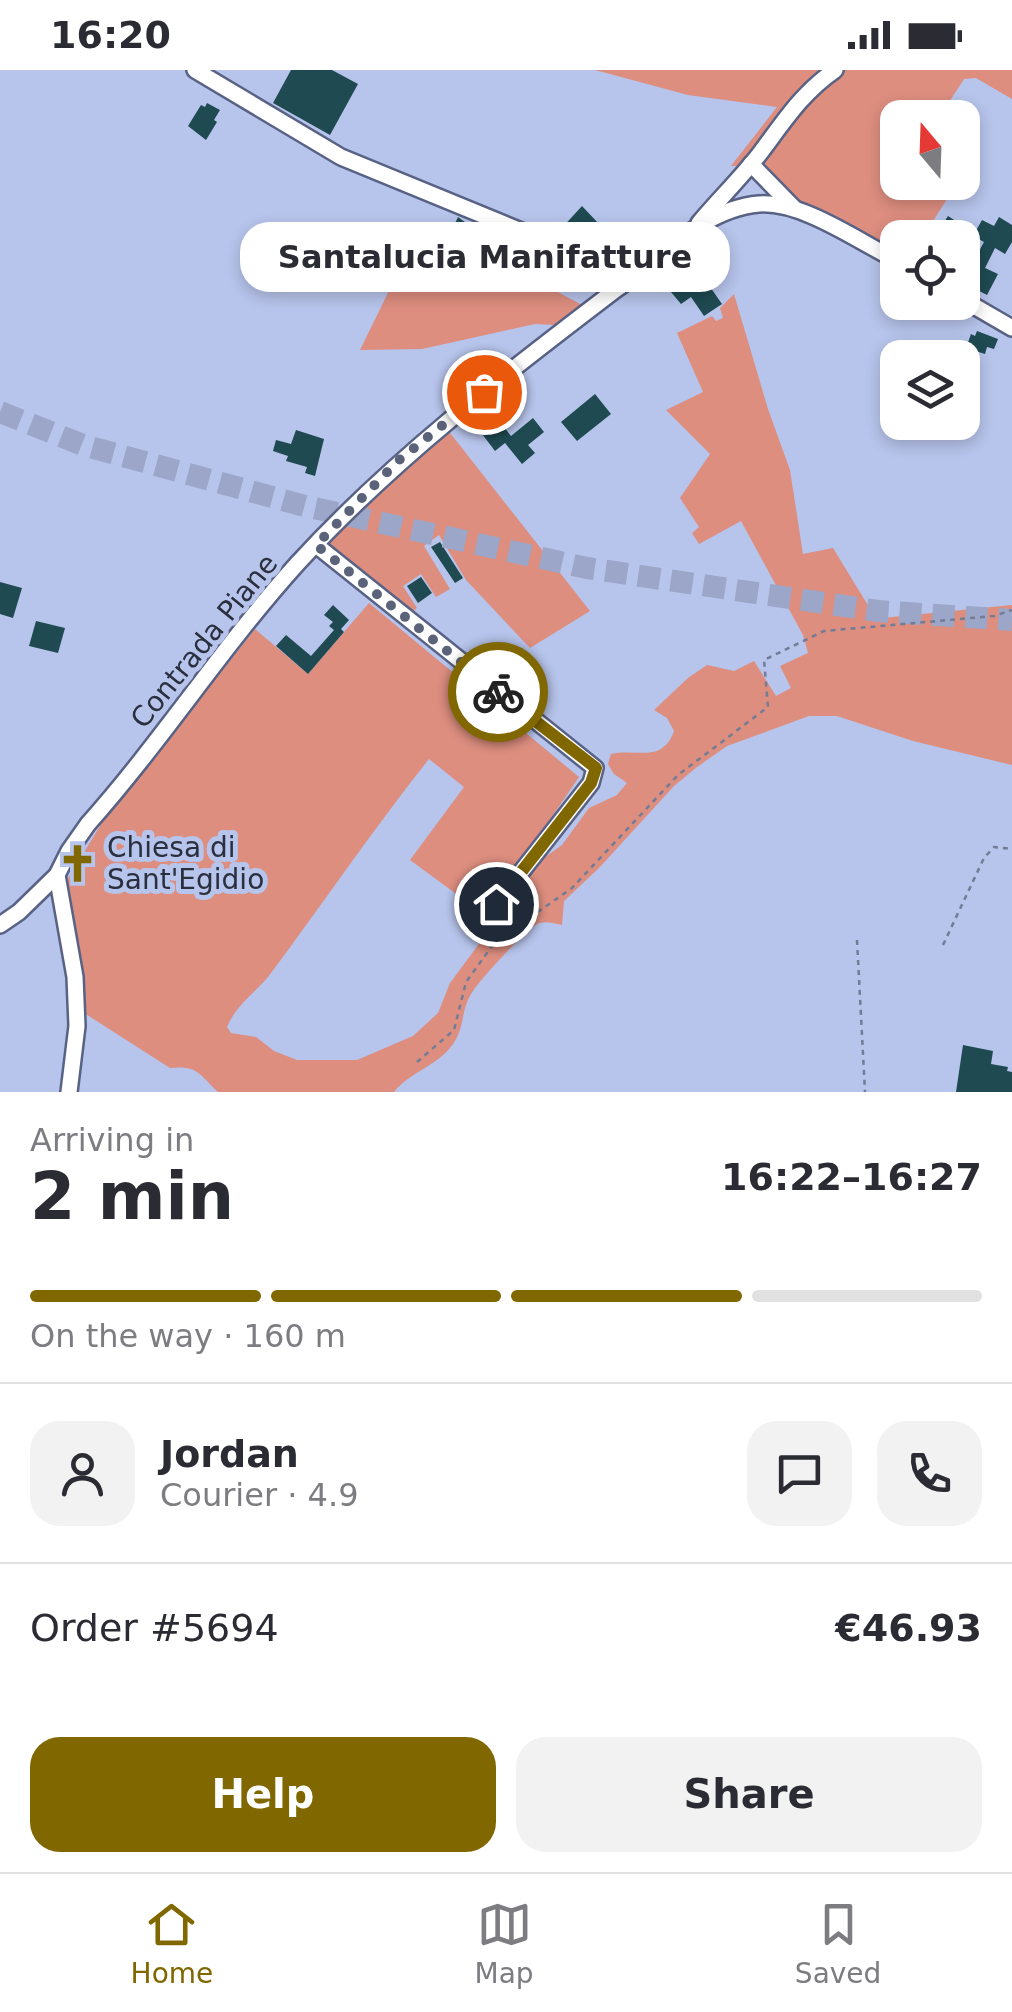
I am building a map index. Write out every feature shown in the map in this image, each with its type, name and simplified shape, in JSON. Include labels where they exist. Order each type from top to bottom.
[{"type":"street","points":[[196,70],[341,157],[565,249],[602,269],[621,286]]},
{"type":"street","points":[[691,232],[751,164],[790,110],[810,88],[835,70]]},
{"type":"street","points":[[751,164],[795,210]]},
{"type":"street","points":[[691,232],[726,213],[750,205],[772,204],[795,210],[880,253]]},
{"type":"street","name":"Contrada Piane","points":[[0,926],[58,876],[88,824],[245,626],[316,545],[398,461],[691,232]]},
{"type":"street","points":[[980,309],[1012,328]]},
{"type":"street","points":[[316,545],[596,768],[591,783],[496,904]]},
{"type":"street","points":[[58,876],[75,977],[77,1026],[70,1092]]},
{"type":"path","points":[[417,1062],[454,1030],[466,982],[495,942],[572,888],[678,775],[768,707],[764,660],[824,630],[994,616],[1012,610]]},
{"type":"path","points":[[943,945],[984,858],[994,847],[1012,850]]},
{"type":"path","points":[[857,940],[865,1092]]},
{"type":"shaded area","points":[[595,70],[1012,70],[1012,99],[976,78],[964,79],[950,100],[880,100],[880,200],[946,200],[934,220],[880,220],[880,247],[796,201],[745,166],[731,166],[777,107],[688,95]]},
{"type":"shaded area","points":[[450,257],[460,261],[473,281],[483,282],[507,265],[582,305],[555,325],[535,324],[422,349],[360,350],[405,258],[433,264],[447,262]]},
{"type":"shaded area","points":[[734,294],[790,470],[803,554],[833,548],[869,607],[872,619],[1012,605],[1012,765],[913,741],[837,716],[809,716],[727,746],[674,786],[564,901],[562,925],[539,923],[505,954],[469,998],[459,1033],[450,1048],[394,1092],[218,1092],[197,1072],[170,1068],[81,1011],[67,880],[103,821],[255,629],[308,674],[369,603],[579,777],[485,915],[410,860],[464,787],[429,759],[227,1027],[231,1033],[256,1037],[274,1051],[297,1060],[357,1060],[413,1036],[438,1013],[450,983],[541,860],[562,845],[589,808],[617,795],[627,783],[608,764],[611,754],[648,753],[663,748],[669,741],[674,731],[667,718],[654,710],[688,678],[707,665],[734,671],[754,661],[776,696],[791,688],[780,666],[808,653],[803,635],[741,521],[699,544],[692,533],[699,527],[680,498],[710,454],[666,410],[703,392],[677,333],[712,316],[716,321],[723,318],[720,308]]},
{"type":"shaded area","points":[[447,429],[590,611],[530,648],[466,580],[439,535],[424,546],[450,589],[436,597],[421,574],[403,586],[417,608],[408,616],[323,547],[386,481]]},
{"type":"building","points":[[291,70],[332,70],[358,84],[330,135],[273,103]]},
{"type":"building","points":[[207,103],[220,110],[206,140],[188,126],[201,105],[205,107]]},
{"type":"building","points":[[582,206],[600,225],[581,245],[560,230]]},
{"type":"building","points":[[458,217],[476,230],[467,247],[448,238]]},
{"type":"building","points":[[999,217],[1012,225],[1012,242],[1005,254],[995,248],[985,268],[998,274],[987,295],[980,291],[980,249],[984,242],[980,240],[980,224],[982,220],[994,226]]},
{"type":"building","points":[[490,254],[497,268],[477,278],[469,262]]},
{"type":"building","points":[[701,260],[714,280],[708,284],[722,304],[704,316],[691,297],[681,304],[666,286]]},
{"type":"building","points":[[977,331],[998,339],[994,349],[987,347],[985,354],[980,352],[980,340],[969,340],[971,334],[975,336]]},
{"type":"building","points":[[595,394],[611,414],[577,441],[561,422]]},
{"type":"building","points":[[493,413],[511,436],[533,418],[544,432],[528,445],[535,453],[522,464],[505,443],[495,451],[476,426]]},
{"type":"building","points":[[296,430],[324,439],[315,476],[305,473],[307,467],[286,461],[288,456],[273,451],[276,440],[291,444]]},
{"type":"building","points":[[440,542],[463,578],[455,583],[431,547]]},
{"type":"building","points":[[421,577],[432,593],[418,603],[407,586]]},
{"type":"building","points":[[0,582],[22,588],[13,618],[0,614]]},
{"type":"building","points":[[333,605],[349,620],[341,629],[344,632],[308,674],[276,646],[286,635],[311,656],[334,630],[329,626],[333,622],[324,615]]},
{"type":"building","points":[[36,621],[65,628],[58,653],[29,646]]},
{"type":"building","points":[[963,1045],[993,1051],[991,1064],[1008,1067],[1007,1071],[1012,1072],[1012,1092],[956,1092]]},
{"type":"tunnel","points":[[0,412],[83,445],[305,506],[587,568],[878,611],[1012,620]]},
{"type":"way so far","points":[[484,392],[398,461],[316,545],[498,692]]},
{"type":"place","name":"Santalucia Manifatture","points":[[484,392]]},
{"type":"place","name":"Chiesa di Sant'Egidio","points":[[77,863]]},
{"type":"route","points":[[496,904],[591,783],[596,768],[498,692]]}]
